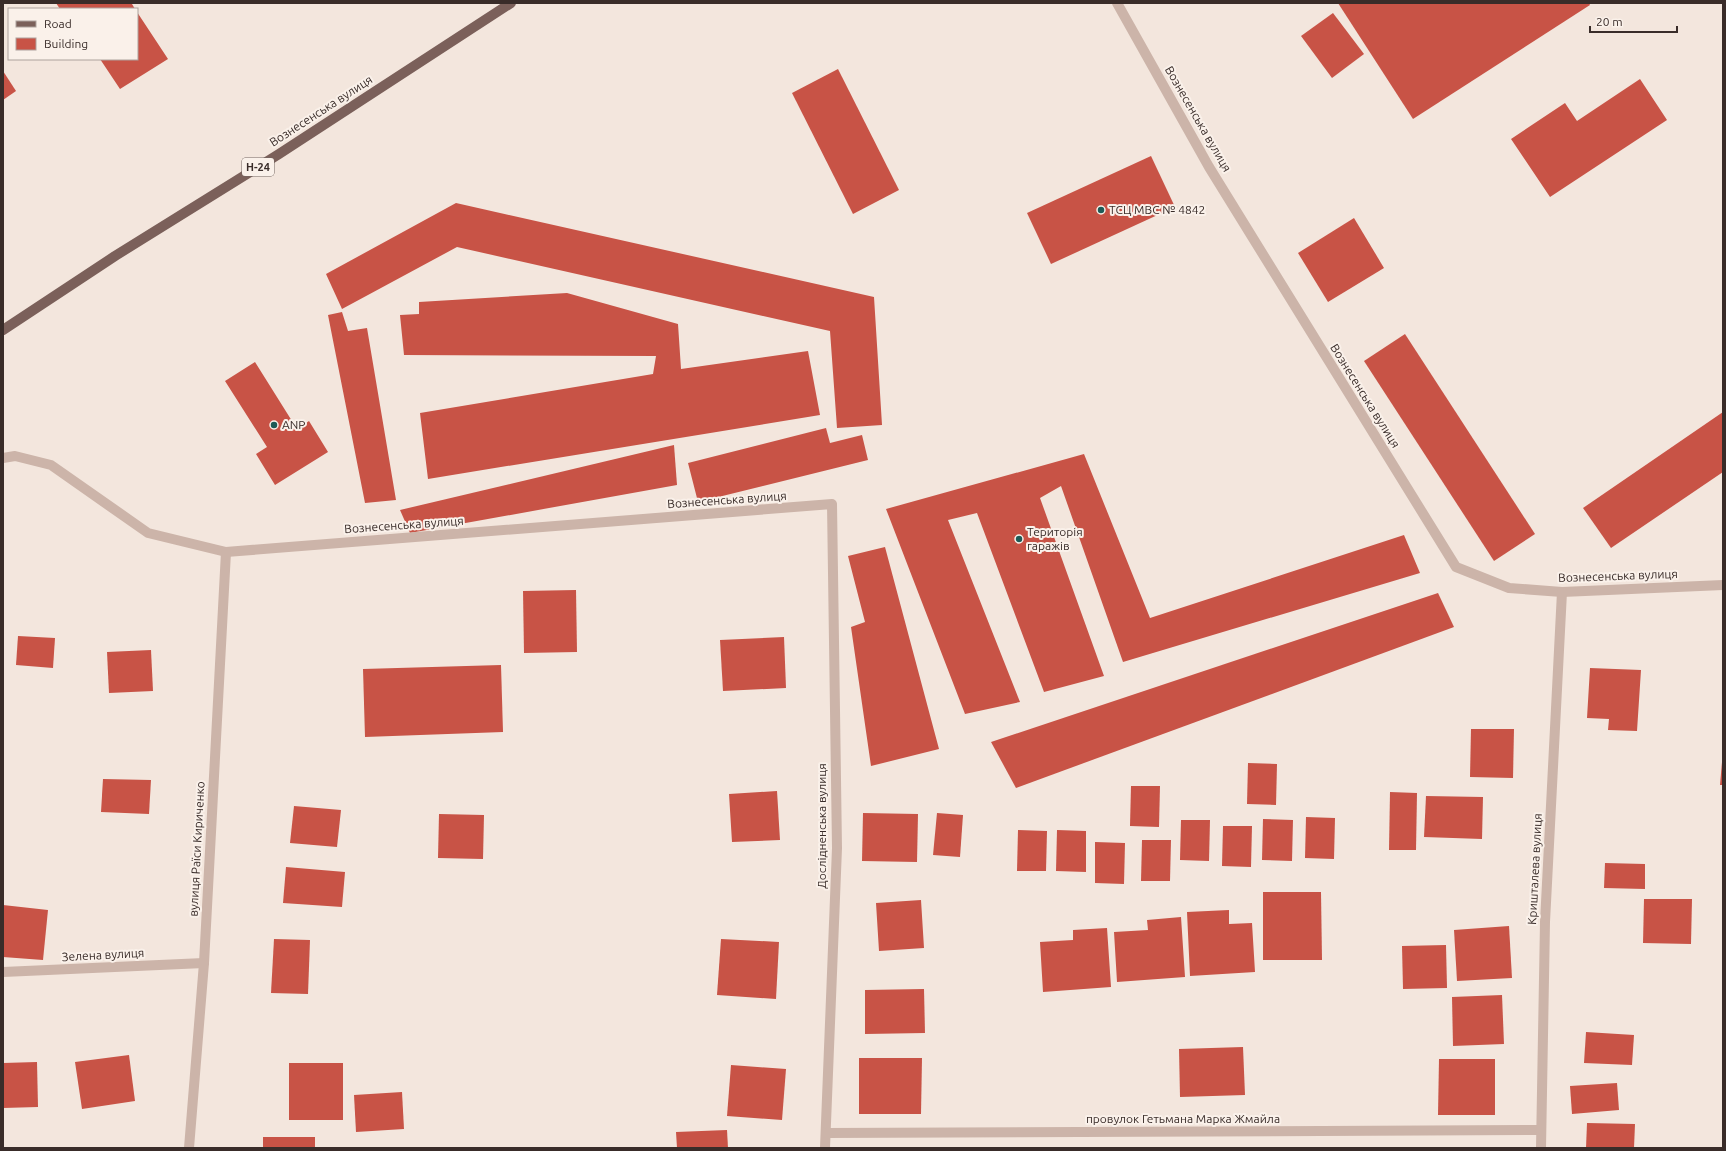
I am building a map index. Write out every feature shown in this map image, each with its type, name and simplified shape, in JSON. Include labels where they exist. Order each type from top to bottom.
[{"type":"main road","name":"Вознесенська вулиця","points":[[3,330],[115,256],[279,154],[511,3]]},
{"type":"street","name":"Вознесенська вулиця","points":[[1117,3],[1209,167],[1456,567],[1510,588],[1562,592],[1723,585]]},
{"type":"street","name":"Вознесенська вулиця","points":[[3,458],[15,456],[51,465],[148,533],[226,552],[832,504]]},
{"type":"street","name":"Дослідненська вулиця","points":[[825,1148],[837,848],[832,504]]},
{"type":"street","name":"вулиця Раїси Кириченко","points":[[189,1148],[204,963],[226,552]]},
{"type":"street","name":"Кришталева вулиця","points":[[1541,1148],[1545,922],[1562,592]]},
{"type":"street","name":"Зелена вулиця","points":[[3,972],[204,963]]},
{"type":"street","name":"провулок Гетьмана Марка Жмайла","points":[[826,1133],[1541,1130]]},
{"type":"building","points":[[56,3],[133,3],[132,4],[134,8],[59,8]]},
{"type":"building","points":[[1338,3],[1589,3],[1590,5],[1413,119]]},
{"type":"building","points":[[1333,13],[1364,54],[1332,78],[1301,36]]},
{"type":"building","points":[[138,14],[168,59],[120,89],[101,60],[138,60]]},
{"type":"building","points":[[838,69],[899,190],[853,214],[792,93]]},
{"type":"building","points":[[3,71],[16,91],[3,100]]},
{"type":"building","points":[[1640,79],[1667,120],[1550,197],[1511,139],[1565,103],[1577,121]]},
{"type":"building","name":"ТСЦ МВС № 4842","points":[[1151,156],[1175,207],[1051,264],[1027,213]]},
{"type":"building","points":[[456,203],[874,297],[882,425],[837,428],[830,331],[457,247],[342,309],[326,274]]},
{"type":"building","points":[[1354,218],[1384,268],[1328,302],[1298,253]]},
{"type":"building","points":[[567,293],[678,324],[681,369],[808,351],[820,415],[428,479],[420,413],[653,374],[656,356],[404,355],[400,315],[419,314],[419,302]]},
{"type":"building","points":[[342,312],[348,331],[367,328],[396,500],[365,503],[328,315]]},
{"type":"building","points":[[1405,334],[1535,534],[1494,561],[1364,361]]},
{"type":"building","name":"ANP","points":[[255,362],[297,429],[309,421],[328,452],[275,485],[256,454],[267,447],[225,381]]},
{"type":"building","points":[[1723,412],[1723,472],[1611,548],[1583,508]]},
{"type":"building","points":[[826,428],[830,443],[862,435],[868,460],[698,502],[688,463]]},
{"type":"building","points":[[674,445],[677,485],[410,533],[400,510]]},
{"type":"building","points":[[1084,454],[1150,618],[1404,535],[1420,573],[1123,662],[1061,486],[1040,498],[1104,676],[1044,692],[977,513],[948,520],[1020,702],[965,714],[886,509]]},
{"type":"building","points":[[885,547],[939,749],[871,766],[851,627],[865,622],[848,556]]},
{"type":"building","points":[[576,590],[577,652],[524,653],[523,591]]},
{"type":"building","points":[[1438,593],[1454,627],[1016,788],[991,742]]},
{"type":"building","points":[[18,636],[55,638],[53,668],[16,665]]},
{"type":"building","points":[[784,637],[786,688],[723,691],[720,640]]},
{"type":"building","points":[[151,650],[153,691],[109,693],[107,652]]},
{"type":"building","points":[[501,665],[503,732],[365,737],[363,669]]},
{"type":"building","points":[[1590,668],[1641,670],[1637,731],[1608,730],[1609,719],[1587,718]]},
{"type":"building","points":[[1471,729],[1514,729],[1513,778],[1470,777]]},
{"type":"building","points":[[1722,762],[1723,785],[1720,785]]},
{"type":"building","points":[[1248,763],[1277,764],[1276,805],[1247,804]]},
{"type":"building","points":[[103,779],[151,780],[149,814],[101,812]]},
{"type":"building","points":[[1131,786],[1160,786],[1159,827],[1130,826]]},
{"type":"building","points":[[777,791],[780,840],[732,842],[729,794]]},
{"type":"building","points":[[1390,792],[1417,793],[1416,850],[1389,850]]},
{"type":"building","points":[[1426,796],[1483,797],[1482,839],[1424,837]]},
{"type":"building","points":[[294,806],[341,810],[337,847],[290,843]]},
{"type":"building","points":[[863,813],[918,814],[917,862],[862,861]]},
{"type":"building","points":[[937,813],[963,815],[960,857],[933,855]]},
{"type":"building","points":[[439,814],[484,815],[483,859],[438,858]]},
{"type":"building","points":[[1306,817],[1335,818],[1334,859],[1305,858]]},
{"type":"building","points":[[1263,819],[1293,820],[1292,861],[1262,860]]},
{"type":"building","points":[[1181,820],[1210,820],[1209,861],[1180,860]]},
{"type":"building","points":[[1223,826],[1252,826],[1251,867],[1222,866]]},
{"type":"building","points":[[1018,830],[1047,831],[1046,871],[1017,871]]},
{"type":"building","points":[[1057,830],[1086,831],[1086,872],[1056,871]]},
{"type":"building","points":[[1142,840],[1171,840],[1170,881],[1141,881]]},
{"type":"building","points":[[1095,842],[1125,843],[1124,884],[1095,883]]},
{"type":"building","points":[[1605,863],[1645,864],[1645,889],[1604,888]]},
{"type":"building","points":[[286,867],[345,872],[342,907],[283,903]]},
{"type":"building","points":[[1263,892],[1321,892],[1322,960],[1263,960]]},
{"type":"building","points":[[1644,899],[1692,899],[1691,944],[1643,943]]},
{"type":"building","points":[[921,900],[924,948],[879,951],[876,903]]},
{"type":"building","points":[[3,905],[48,910],[43,960],[3,957]]},
{"type":"building","points":[[1229,910],[1229,924],[1252,923],[1255,972],[1190,976],[1187,912]]},
{"type":"building","points":[[1181,917],[1185,977],[1117,982],[1114,932],[1148,930],[1147,920]]},
{"type":"building","points":[[1509,926],[1512,978],[1457,981],[1454,930]]},
{"type":"building","points":[[1107,928],[1111,987],[1043,992],[1040,942],[1073,940],[1073,930]]},
{"type":"building","points":[[274,939],[310,940],[308,994],[271,993]]},
{"type":"building","points":[[721,939],[779,942],[776,999],[717,995]]},
{"type":"building","points":[[1446,945],[1447,988],[1403,989],[1402,946]]},
{"type":"building","points":[[924,989],[925,1033],[865,1034],[865,990]]},
{"type":"building","points":[[1502,995],[1504,1044],[1453,1046],[1452,997]]},
{"type":"building","points":[[1586,1032],[1634,1035],[1632,1065],[1584,1063]]},
{"type":"building","points":[[1243,1047],[1245,1095],[1180,1097],[1179,1049]]},
{"type":"building","points":[[129,1055],[135,1101],[82,1109],[75,1062]]},
{"type":"building","points":[[859,1058],[922,1058],[921,1114],[859,1114]]},
{"type":"building","points":[[1439,1059],[1495,1059],[1495,1115],[1438,1115]]},
{"type":"building","points":[[37,1062],[38,1107],[3,1108],[3,1063]]},
{"type":"building","points":[[289,1063],[343,1063],[343,1120],[289,1120]]},
{"type":"building","points":[[731,1065],[786,1069],[782,1120],[727,1116]]},
{"type":"building","points":[[1617,1083],[1619,1110],[1572,1114],[1570,1086]]},
{"type":"building","points":[[402,1092],[404,1129],[356,1132],[354,1095]]},
{"type":"building","points":[[1587,1123],[1635,1124],[1634,1148],[1586,1148]]},
{"type":"building","points":[[727,1130],[728,1148],[677,1148],[676,1132]]},
{"type":"building","points":[[263,1137],[315,1137],[315,1148],[263,1148]]},
{"type":"place","name":"ТСЦ МВС № 4842","points":[[1101,210]]},
{"type":"place","name":"ANP","points":[[274,425]]},
{"type":"place","name":"Територія гаражів","points":[[1019,539]]}]
